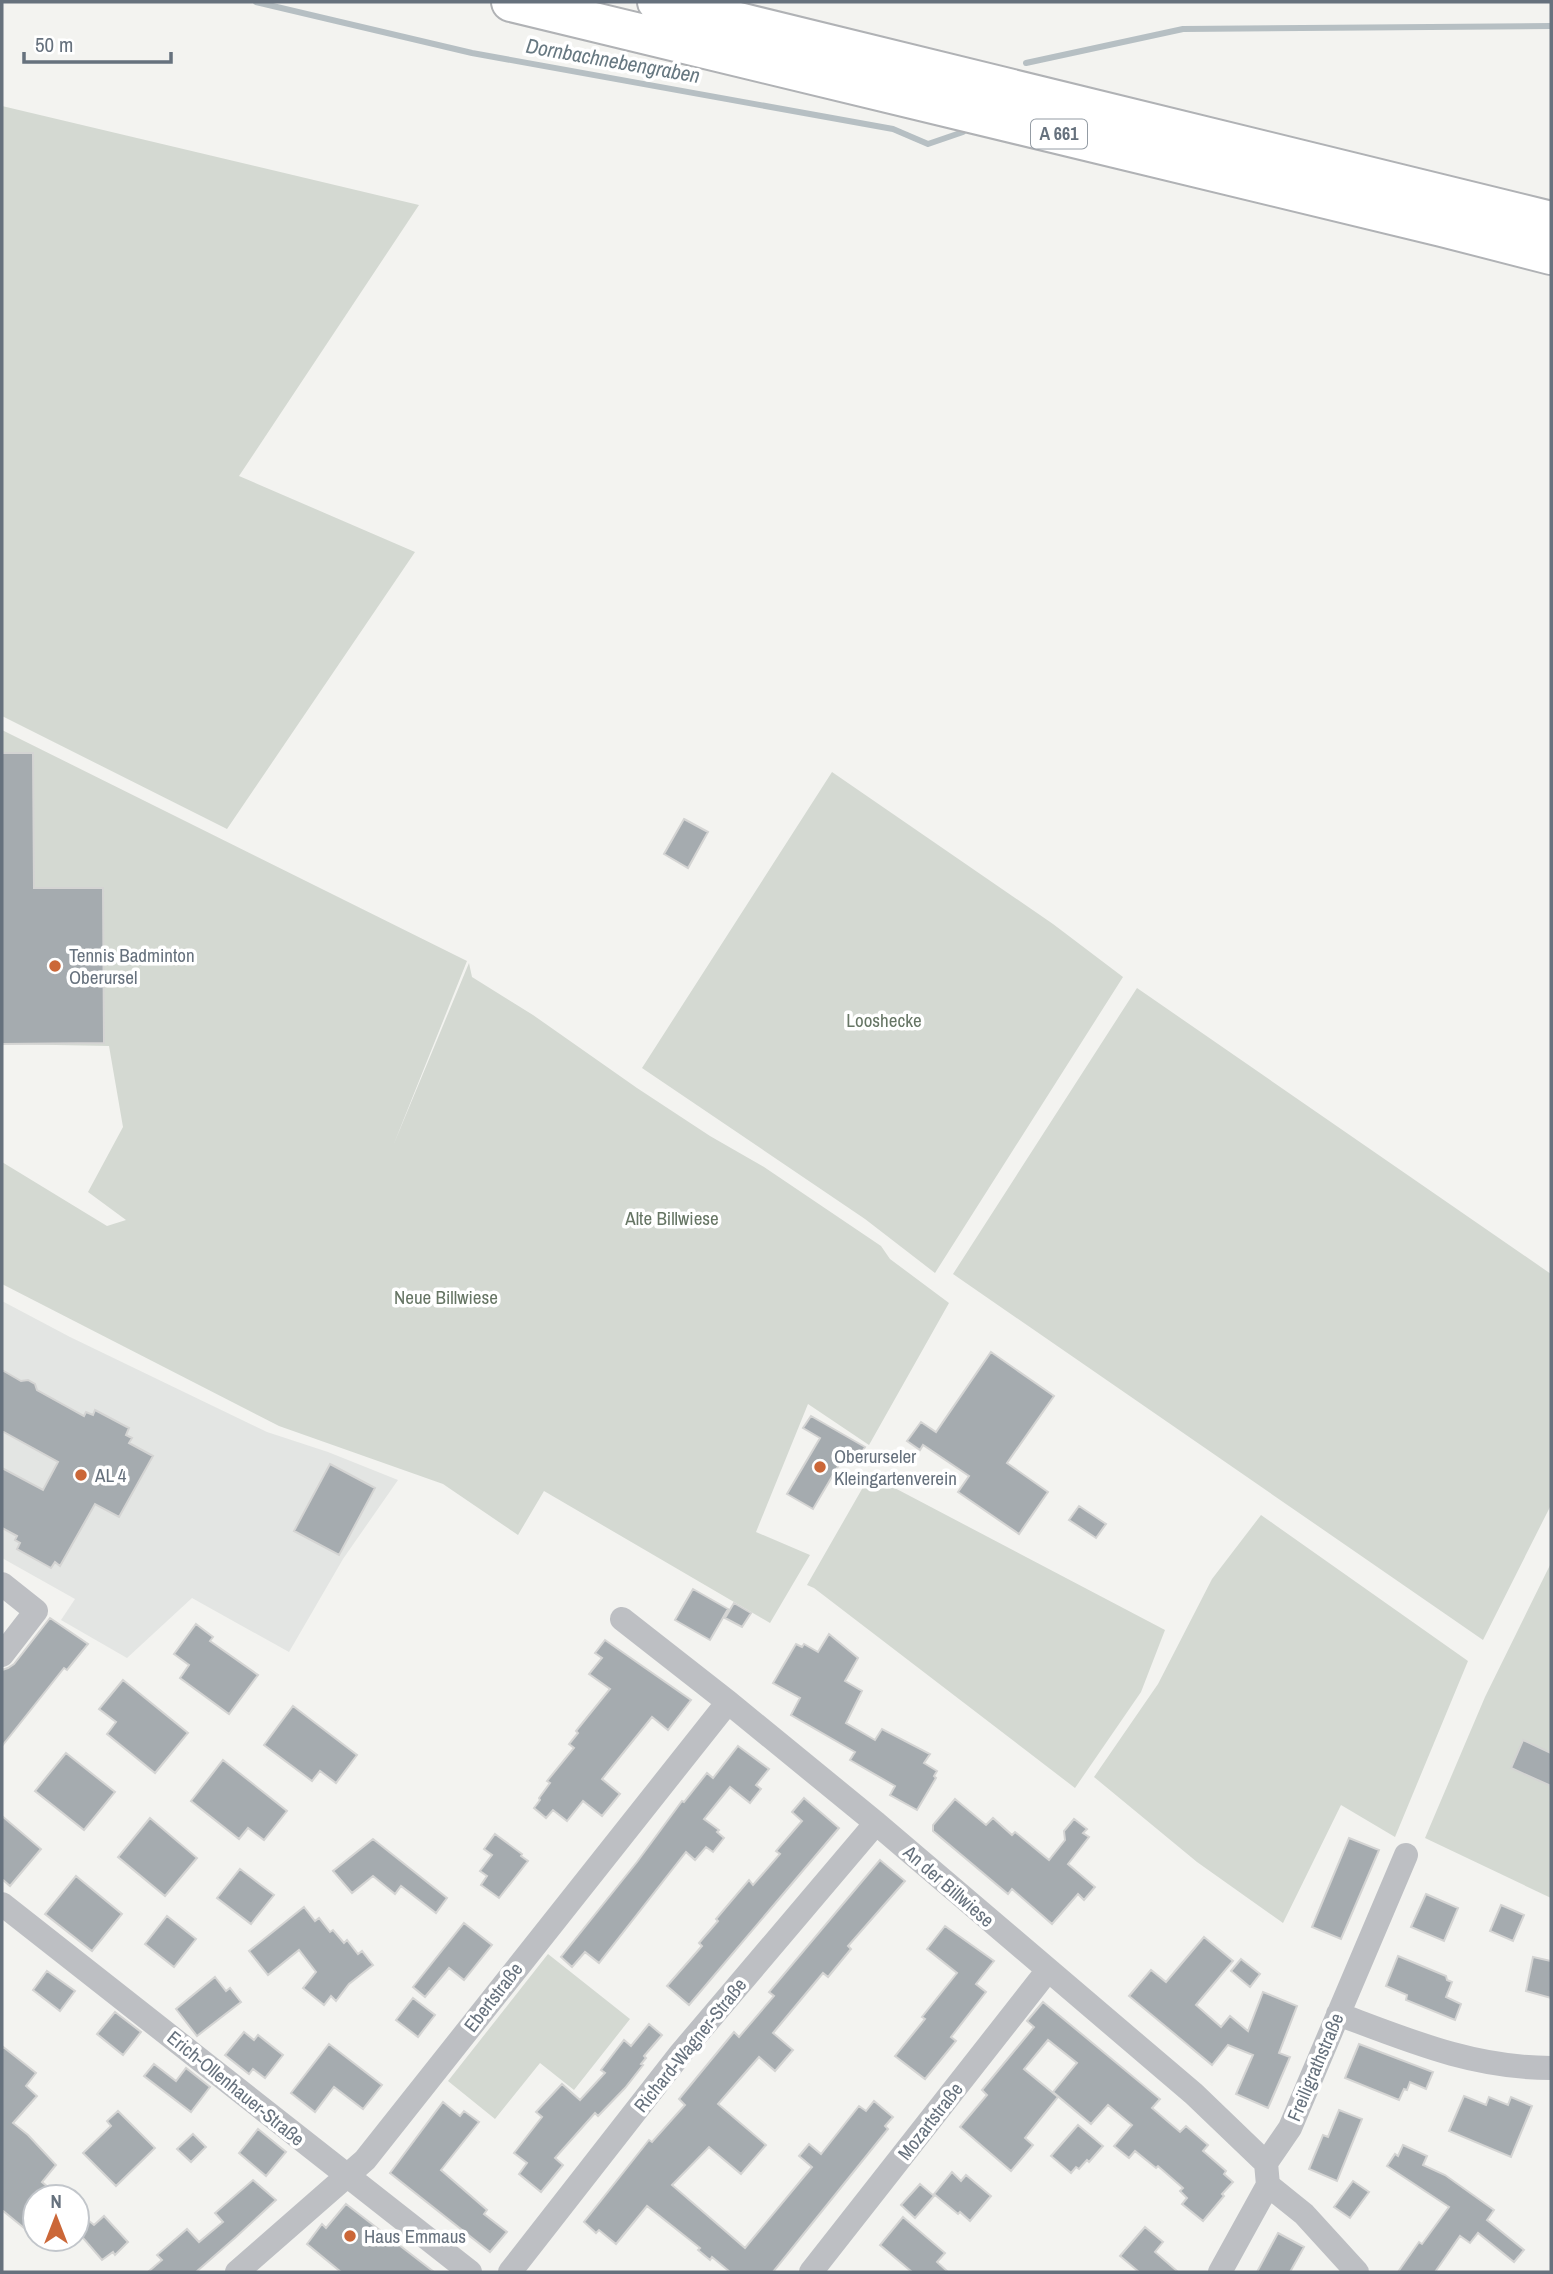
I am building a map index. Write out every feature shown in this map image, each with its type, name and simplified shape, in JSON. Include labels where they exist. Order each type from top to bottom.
[{"type":"highway","name":"A 661","points":[[511,2],[1551,255]]},
{"type":"highway","name":"A 661","points":[[659,2],[1551,221]]},
{"type":"street","points":[[2,1584],[36,1611],[2,1655]]},
{"type":"street","name":"An der Billwiese","points":[[622,1619],[876,1823],[1194,2094],[1357,2272]]},
{"type":"street","name":"Ebertstraße","points":[[237,2272],[347,2177],[374,2149],[728,1702]]},
{"type":"street","name":"Richard-Wagner-Straße","points":[[510,2272],[681,2053],[876,1823]]},
{"type":"street","name":"Freiligrathstraße","points":[[1220,2272],[1290,2128],[1406,1855]]},
{"type":"street","name":"Erich-Ollenhauer-Straße","points":[[2,1905],[470,2272]]},
{"type":"street","name":"Mozartstraße","points":[[811,2272],[1048,1970]]},
{"type":"street","points":[[1338,2014],[1434,2050],[1516,2068],[1551,2068]]},
{"type":"shaded area","points":[[2,1301],[70,1337],[267,1432],[328,1452],[398,1480],[343,1559],[289,1652],[192,1598],[127,1658],[61,1620],[75,1599],[2,1558]]},
{"type":"green space","points":[[2,106],[419,205],[239,476],[415,552],[227,829],[2,716]]},
{"type":"green space","points":[[2,730],[467,961],[393,1146],[469,963],[472,977],[881,1246],[890,1259],[949,1303],[869,1445],[808,1404],[756,1532],[810,1555],[770,1623],[544,1491],[518,1535],[443,1484],[279,1426],[2,1284],[2,1162],[107,1226],[126,1220],[88,1192],[123,1127],[109,1046],[2,1044]]},
{"type":"green space","name":"Looshecke","points":[[832,772],[1053,924],[1123,977],[935,1273],[865,1219],[642,1068]]},
{"type":"green space","points":[[1137,988],[1551,1274],[1551,1505],[1483,1640],[953,1274]]},
{"type":"green space","points":[[870,1475],[1165,1630],[1141,1692],[1075,1788],[807,1585]]},
{"type":"green space","points":[[1261,1515],[1468,1661],[1395,1837],[1341,1805],[1283,1923],[1197,1862],[1094,1777],[1158,1684],[1212,1579]]},
{"type":"green space","points":[[1551,1563],[1551,1898],[1425,1838],[1485,1697]]},
{"type":"green space","points":[[548,1954],[630,2019],[574,2090],[540,2063],[495,2119],[448,2081]]},
{"type":"building","name":"Tennis Badminton Oberursel","points":[[2,753],[33,753],[34,888],[103,888],[104,1043],[2,1044]]},
{"type":"building","points":[[684,819],[708,832],[688,868],[664,854]]},
{"type":"building","points":[[991,1352],[1054,1396],[1007,1463],[1048,1492],[1019,1534],[958,1492],[969,1476],[923,1445],[920,1450],[907,1441],[921,1422],[936,1432]]},
{"type":"building","name":"AL 4","points":[[2,1370],[21,1381],[28,1380],[35,1384],[37,1390],[84,1416],[86,1412],[93,1415],[95,1410],[129,1428],[126,1435],[132,1438],[129,1443],[153,1456],[119,1517],[95,1504],[60,1566],[55,1562],[51,1568],[17,1549],[20,1543],[15,1540],[17,1536],[2,1528],[2,1468],[43,1490],[58,1462],[2,1431]]},
{"type":"building","name":"Oberurseler Kleingartenverein","points":[[811,1416],[865,1447],[857,1460],[846,1453],[813,1509],[787,1494],[820,1438],[803,1428]]},
{"type":"building","points":[[330,1464],[375,1488],[339,1555],[294,1531]]},
{"type":"building","points":[[1079,1506],[1106,1524],[1096,1538],[1069,1520]]},
{"type":"building","points":[[693,1589],[728,1609],[710,1640],[675,1620]]},
{"type":"building","points":[[734,1603],[751,1613],[742,1627],[725,1618]]},
{"type":"building","points":[[50,1618],[88,1644],[67,1670],[64,1668],[2,1746],[2,1670],[14,1664]]},
{"type":"building","points":[[196,1624],[213,1637],[210,1641],[258,1675],[229,1714],[180,1678],[189,1665],[174,1654]]},
{"type":"building","points":[[829,1634],[858,1658],[845,1681],[862,1691],[846,1723],[875,1740],[882,1729],[930,1754],[924,1763],[937,1771],[934,1776],[936,1778],[917,1810],[890,1795],[895,1786],[850,1760],[855,1752],[791,1715],[800,1698],[773,1683],[796,1644],[802,1647],[804,1644],[818,1652]]},
{"type":"building","points":[[605,1640],[691,1700],[668,1730],[652,1717],[602,1779],[620,1794],[602,1816],[583,1801],[567,1821],[553,1810],[546,1818],[534,1808],[550,1783],[547,1781],[574,1748],[569,1744],[578,1733],[576,1731],[610,1689],[589,1674],[602,1658],[595,1653]]},
{"type":"building","points":[[123,1680],[188,1733],[155,1773],[107,1734],[116,1722],[99,1709]]},
{"type":"building","points":[[293,1706],[357,1755],[336,1783],[320,1771],[312,1781],[264,1745]]},
{"type":"building","points":[[1523,1740],[1551,1753],[1551,1786],[1511,1768]]},
{"type":"building","points":[[738,1746],[769,1769],[756,1785],[761,1789],[750,1803],[730,1787],[704,1819],[719,1830],[717,1832],[724,1838],[713,1852],[706,1847],[695,1860],[686,1852],[599,1963],[585,1952],[572,1967],[561,1957],[682,1801],[684,1802],[707,1773],[713,1778]]},
{"type":"building","points":[[66,1753],[115,1792],[84,1830],[35,1791]]},
{"type":"building","points":[[223,1760],[287,1811],[264,1840],[248,1828],[239,1839],[191,1801]]},
{"type":"building","points":[[804,1798],[839,1828],[689,2005],[667,1986],[702,1946],[699,1943],[718,1921],[716,1919],[749,1880],[753,1885],[780,1854],[776,1851],[802,1821],[792,1812]]},
{"type":"building","points":[[955,1799],[986,1825],[993,1818],[1012,1835],[1015,1832],[1049,1860],[1065,1840],[1064,1831],[1074,1819],[1087,1829],[1083,1833],[1089,1837],[1068,1864],[1095,1887],[1084,1900],[1078,1894],[1052,1924],[1012,1889],[1008,1894],[933,1831],[933,1825]]},
{"type":"building","points":[[2,1816],[41,1849],[10,1886],[2,1879]]},
{"type":"building","points":[[150,1818],[197,1858],[165,1896],[118,1857]]},
{"type":"building","points":[[495,1834],[528,1861],[499,1898],[481,1885],[487,1876],[480,1871],[492,1855],[484,1849]]},
{"type":"building","points":[[1349,1838],[1379,1850],[1341,1939],[1312,1927]]},
{"type":"building","points":[[373,1839],[447,1898],[436,1913],[401,1886],[395,1894],[373,1876],[352,1893],[333,1871]]},
{"type":"building","points":[[880,1860],[905,1881],[848,1946],[851,1949],[828,1977],[823,1973],[773,2033],[793,2050],[775,2071],[759,2057],[718,2104],[766,2145],[741,2174],[709,2147],[672,2185],[745,2248],[812,2167],[799,2156],[809,2144],[821,2154],[859,2106],[866,2111],[874,2101],[893,2117],[885,2126],[888,2129],[773,2272],[730,2272],[712,2257],[710,2260],[698,2250],[700,2248],[647,2206],[616,2244],[599,2230],[596,2233],[584,2222],[649,2140],[652,2142],[685,2105],[679,2099],[734,2032],[739,2037],[774,1996],[769,1992]]},
{"type":"building","points":[[240,1869],[274,1895],[251,1924],[217,1898]]},
{"type":"building","points":[[76,1876],[122,1914],[92,1951],[45,1914]]},
{"type":"building","points":[[1426,1894],[1458,1908],[1444,1941],[1411,1927]]},
{"type":"building","points":[[1501,1905],[1524,1915],[1513,1941],[1490,1931]]},
{"type":"building","points":[[304,1907],[315,1921],[319,1918],[330,1932],[333,1930],[344,1943],[347,1940],[358,1954],[362,1951],[373,1965],[349,1984],[336,2001],[331,1996],[324,2005],[303,1988],[316,1972],[299,1950],[268,1975],[249,1951]]},
{"type":"building","points":[[167,1916],[196,1939],[174,1967],[145,1944]]},
{"type":"building","points":[[464,1923],[492,1945],[464,1980],[449,1968],[425,1997],[413,1987]]},
{"type":"building","points":[[945,1926],[994,1961],[976,1984],[986,1992],[951,2037],[956,2041],[925,2079],[895,2056],[957,1973],[927,1949]]},
{"type":"building","points":[[1204,1937],[1233,1961],[1196,2005],[1221,2027],[1230,2016],[1248,2031],[1263,1992],[1297,2006],[1279,2053],[1290,2057],[1268,2108],[1236,2094],[1253,2055],[1228,2045],[1212,2065],[1129,1996],[1151,1970],[1166,1982]]},
{"type":"building","points":[[1398,1956],[1446,1976],[1447,1980],[1452,1982],[1446,1997],[1461,2004],[1455,2020],[1406,2000],[1407,1995],[1386,1986]]},
{"type":"building","points":[[1533,1957],[1551,1961],[1551,1998],[1526,1991]]},
{"type":"building","points":[[1241,1959],[1260,1974],[1250,1987],[1231,1971]]},
{"type":"building","points":[[47,1971],[75,1991],[60,2011],[33,1990]]},
{"type":"building","points":[[215,1977],[226,1991],[230,1988],[241,2002],[197,2036],[176,2009]]},
{"type":"building","points":[[413,1998],[435,2015],[418,2037],[396,2020]]},
{"type":"building","points":[[1043,2002],[1160,2099],[1152,2108],[1180,2132],[1186,2126],[1208,2145],[1203,2151],[1226,2171],[1224,2174],[1233,2182],[1203,2221],[1182,2204],[1187,2198],[1180,2191],[1183,2188],[1158,2166],[1156,2168],[1135,2151],[1129,2158],[1114,2146],[1132,2125],[1108,2105],[1091,2124],[1053,2092],[1077,2063],[1048,2040],[1024,2069],[1058,2097],[1025,2138],[1033,2145],[1011,2171],[960,2127],[987,2095],[982,2090],[1034,2027],[1027,2021]]},
{"type":"building","points":[[115,2012],[141,2032],[123,2055],[97,2034]]},
{"type":"building","points":[[649,2024],[662,2035],[644,2056],[646,2058],[641,2064],[643,2065],[625,2088],[598,2116],[595,2113],[555,2158],[563,2165],[541,2192],[519,2174],[527,2163],[514,2153],[542,2117],[536,2112],[562,2084],[580,2100],[605,2073],[601,2070],[624,2040],[631,2046]]},
{"type":"building","points":[[244,2032],[254,2040],[258,2035],[283,2055],[265,2078],[253,2069],[249,2074],[225,2055]]},
{"type":"building","points":[[329,2044],[382,2085],[363,2109],[334,2087],[315,2112],[291,2093]]},
{"type":"building","points":[[1359,2044],[1433,2072],[1426,2089],[1410,2082],[1399,2100],[1345,2078]]},
{"type":"building","points":[[2,2046],[36,2073],[26,2086],[37,2096],[13,2123],[56,2165],[43,2183],[21,2183],[21,2226],[2,2210]]},
{"type":"building","points":[[154,2064],[176,2081],[186,2068],[210,2087],[191,2112],[144,2076]]},
{"type":"building","points":[[1464,2096],[1486,2105],[1489,2097],[1508,2105],[1511,2097],[1532,2106],[1511,2157],[1449,2131]]},
{"type":"building","points":[[443,2102],[460,2116],[464,2111],[479,2122],[441,2170],[487,2210],[484,2214],[507,2232],[490,2252],[390,2173]]},
{"type":"building","points":[[1339,2110],[1362,2119],[1337,2181],[1309,2169],[1323,2135],[1328,2137]]},
{"type":"building","points":[[118,2111],[155,2148],[116,2186],[83,2153],[111,2126],[107,2121]]},
{"type":"building","points":[[1078,2125],[1103,2146],[1089,2162],[1087,2160],[1071,2173],[1051,2156]]},
{"type":"building","points":[[258,2129],[286,2152],[266,2176],[239,2153]]},
{"type":"building","points":[[193,2134],[206,2147],[191,2162],[177,2149]]},
{"type":"building","points":[[1403,2145],[1427,2156],[1423,2165],[1445,2175],[1494,2210],[1487,2220],[1524,2250],[1514,2262],[1478,2233],[1470,2243],[1460,2236],[1435,2272],[1398,2272],[1449,2207],[1387,2166],[1395,2154],[1398,2156]]},
{"type":"building","points":[[952,2172],[961,2181],[966,2175],[991,2196],[970,2221],[934,2194]]},
{"type":"building","points":[[253,2180],[276,2200],[236,2237],[196,2272],[148,2272],[162,2260],[157,2255],[187,2229],[199,2242],[223,2222],[215,2213]]},
{"type":"building","points":[[1353,2181],[1369,2192],[1350,2218],[1334,2207]]},
{"type":"building","points":[[920,2184],[934,2196],[915,2218],[901,2205]]},
{"type":"building","name":"Haus Emmaus","points":[[346,2204],[434,2272],[341,2272],[307,2244],[322,2224],[326,2228]]},
{"type":"building","points":[[104,2216],[128,2242],[115,2255],[113,2252],[102,2260],[91,2247],[91,2223],[94,2225]]},
{"type":"building","points":[[903,2217],[945,2253],[937,2262],[948,2272],[912,2272],[880,2245]]},
{"type":"building","points":[[1145,2227],[1163,2242],[1155,2252],[1178,2272],[1139,2272],[1120,2256]]},
{"type":"building","points":[[1278,2233],[1304,2247],[1290,2272],[1257,2272]]},
{"type":"waterway","name":"Dornbachnebengraben","points":[[256,2],[472,53],[893,129],[928,144],[963,132]]},
{"type":"waterway","name":"Dornbachnebengraben","points":[[1026,63],[1183,29],[1551,26]]},
{"type":"place","name":"Tennis Badminton Oberursel","points":[[55,966]]},
{"type":"place","name":"Oberurseler Kleingartenverein","points":[[820,1467]]},
{"type":"place","name":"AL 4","points":[[81,1475]]},
{"type":"place","name":"Haus Emmaus","points":[[350,2236]]},
{"type":"park label","name":"Alte Billwiese","points":[[672,1218]]},
{"type":"park label","name":"Neue Billwiese","points":[[446,1297]]}]
